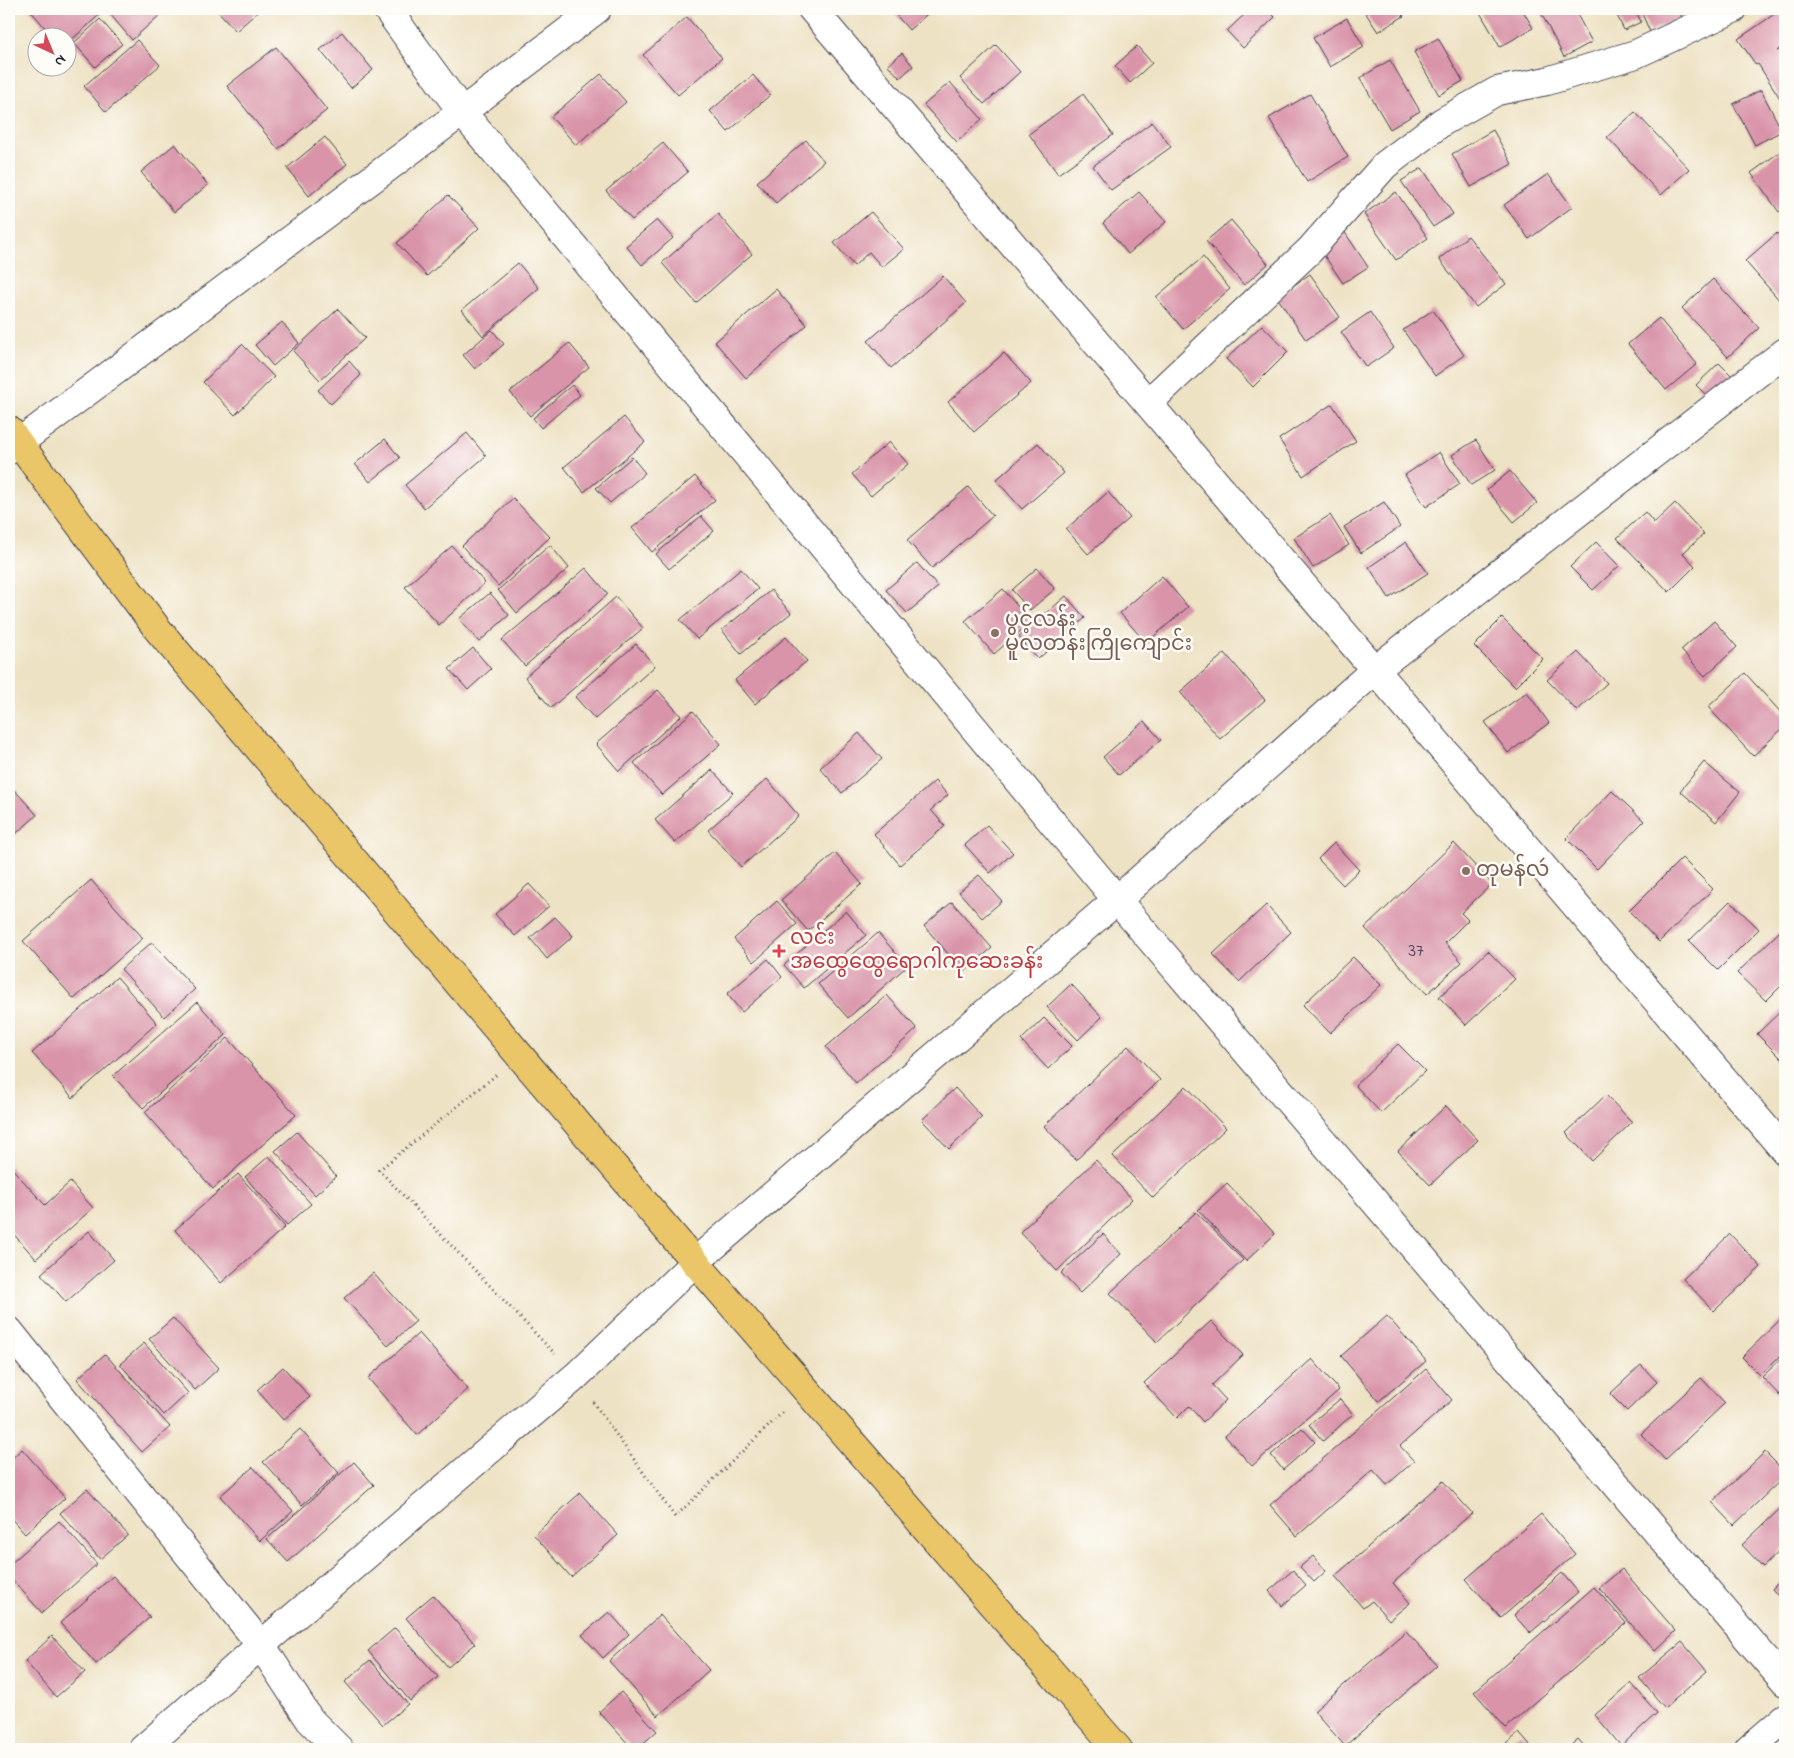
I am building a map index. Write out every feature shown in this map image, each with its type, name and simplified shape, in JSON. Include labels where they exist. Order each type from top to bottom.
[{"type":"main road","points":[[12,441],[159,631],[695,1262],[1118,1749]]},
{"type":"street","points":[[387,9],[462,112],[1117,900],[1785,1682]]},
{"type":"street","points":[[12,441],[462,112],[597,9]]},
{"type":"street","points":[[812,9],[1785,1150]]},
{"type":"street","points":[[1148,403],[1310,250],[1385,165],[1442,122],[1497,91],[1547,81],[1636,54],[1734,9]]},
{"type":"street","points":[[143,1749],[261,1645],[576,1376],[695,1262],[1117,900],[1376,669],[1785,352]]},
{"type":"street","points":[[9,1331],[261,1645],[310,1720],[339,1749]]},
{"type":"street","points":[[1749,1749],[1785,1718]]},
{"type":"path","points":[[520,1056],[379,1170],[576,1376],[674,1517],[806,1390]]},
{"type":"building","points":[[29,9],[106,9],[78,34],[78,28],[45,28]]},
{"type":"building","points":[[113,9],[156,9],[161,14],[132,40],[109,13]]},
{"type":"building","points":[[216,9],[261,9],[236,31]]},
{"type":"building","points":[[891,9],[933,9],[909,30]]},
{"type":"building","points":[[1250,9],[1267,9],[1275,17],[1243,48],[1227,31]]},
{"type":"building","points":[[1363,9],[1399,9],[1404,16],[1378,32]]},
{"type":"building","points":[[1478,9],[1522,9],[1533,28],[1500,47]]},
{"type":"building","points":[[1549,9],[1574,9],[1592,42],[1564,57],[1541,13]]},
{"type":"building","points":[[1614,9],[1635,9],[1641,22],[1624,30]]},
{"type":"building","points":[[1640,9],[1678,9],[1682,17],[1650,32]]},
{"type":"building","points":[[1782,9],[1785,12],[1785,45],[1777,51],[1785,46],[1785,106],[1758,64],[1756,65],[1738,39]]},
{"type":"building","points":[[687,17],[722,58],[678,95],[643,55]]},
{"type":"building","points":[[1347,18],[1364,47],[1330,67],[1313,38]]},
{"type":"building","points":[[100,19],[122,44],[95,67],[78,48],[78,39]]},
{"type":"building","points":[[342,32],[373,70],[351,88],[320,50]]},
{"type":"building","points":[[1438,38],[1463,81],[1439,95],[1414,52]]},
{"type":"building","points":[[137,40],[160,65],[106,112],[84,86]]},
{"type":"building","points":[[996,45],[1020,72],[984,104],[960,78]]},
{"type":"building","points":[[1137,46],[1152,63],[1130,83],[1115,66]]},
{"type":"building","points":[[276,47],[327,110],[278,149],[227,86]]},
{"type":"building","points":[[902,53],[913,66],[900,78],[888,65]]},
{"type":"building","points":[[1390,60],[1420,111],[1390,129],[1360,78]]},
{"type":"building","points":[[601,74],[626,102],[576,145],[551,117]]},
{"type":"building","points":[[753,75],[770,95],[728,132],[710,111]]},
{"type":"building","points":[[950,82],[982,119],[957,142],[924,105]]},
{"type":"building","points":[[1761,90],[1782,131],[1755,145],[1733,104]]},
{"type":"building","points":[[1083,94],[1113,135],[1058,174],[1029,134]]},
{"type":"building","points":[[1310,94],[1348,157],[1307,182],[1269,118]]},
{"type":"building","points":[[1635,112],[1689,169],[1661,195],[1607,137]]},
{"type":"building","points":[[1152,122],[1171,147],[1111,190],[1093,166]]},
{"type":"building","points":[[1493,130],[1512,164],[1471,187],[1452,154]]},
{"type":"building","points":[[325,137],[347,164],[309,196],[287,168]]},
{"type":"building","points":[[806,140],[824,161],[776,203],[757,182]]},
{"type":"building","points":[[663,143],[688,172],[632,220],[606,191]]},
{"type":"building","points":[[175,144],[208,185],[174,212],[141,172]]},
{"type":"building","points":[[1785,148],[1785,207],[1779,212],[1751,173]]},
{"type":"building","points":[[1422,168],[1453,214],[1433,227],[1401,181]]},
{"type":"building","points":[[1548,174],[1572,207],[1529,239],[1504,205]]},
{"type":"building","points":[[1139,192],[1166,222],[1128,254],[1103,223]]},
{"type":"building","points":[[1396,192],[1428,238],[1396,260],[1364,214]]},
{"type":"building","points":[[448,195],[479,228],[427,276],[397,243]]},
{"type":"building","points":[[871,212],[904,249],[882,267],[869,252],[854,266],[834,243]]},
{"type":"building","points":[[718,214],[752,254],[696,303],[662,263]]},
{"type":"building","points":[[657,220],[673,238],[642,265],[626,246]]},
{"type":"building","points":[[1231,220],[1268,264],[1244,285],[1206,241]]},
{"type":"building","points":[[1344,231],[1368,267],[1343,283],[1319,248]]},
{"type":"building","points":[[1777,233],[1785,243],[1785,299],[1781,302],[1745,261]]},
{"type":"building","points":[[1468,236],[1506,284],[1476,307],[1439,259]]},
{"type":"building","points":[[1203,257],[1230,289],[1183,329],[1156,297]]},
{"type":"building","points":[[518,263],[539,288],[483,336],[462,310]]},
{"type":"building","points":[[1310,274],[1340,317],[1306,340],[1277,297]]},
{"type":"building","points":[[943,276],[966,303],[891,368],[868,341]]},
{"type":"building","points":[[1713,279],[1759,328],[1728,357],[1682,308]]},
{"type":"building","points":[[776,289],[807,325],[746,378],[715,342]]},
{"type":"building","points":[[338,309],[365,338],[320,380],[293,351]]},
{"type":"building","points":[[1433,310],[1464,355],[1435,376],[1403,330]]},
{"type":"building","points":[[1370,312],[1394,348],[1366,367],[1341,332]]},
{"type":"building","points":[[1659,318],[1697,364],[1666,390],[1628,344]]},
{"type":"building","points":[[282,322],[299,343],[273,366],[255,345]]},
{"type":"building","points":[[1262,325],[1288,352],[1253,387],[1226,359]]},
{"type":"building","points":[[492,330],[504,344],[475,369],[463,355]]},
{"type":"building","points":[[569,343],[589,367],[530,416],[510,392]]},
{"type":"building","points":[[242,344],[274,377],[235,415],[203,382]]},
{"type":"building","points":[[1004,353],[1031,383],[974,432],[948,402]]},
{"type":"building","points":[[349,361],[361,375],[331,404],[318,390]]},
{"type":"building","points":[[1719,363],[1735,379],[1712,401],[1696,385]]},
{"type":"building","points":[[572,385],[580,395],[541,428],[533,418]]},
{"type":"building","points":[[1332,404],[1356,441],[1303,476],[1279,439]]},
{"type":"building","points":[[624,417],[645,442],[584,492],[564,467]]},
{"type":"building","points":[[467,433],[486,456],[424,508],[405,485]]},
{"type":"building","points":[[385,439],[400,458],[370,482],[355,464]]},
{"type":"building","points":[[1476,440],[1495,470],[1471,485],[1452,455]]},
{"type":"building","points":[[889,442],[908,464],[871,496],[852,474]]},
{"type":"building","points":[[1038,443],[1064,473],[1022,509],[996,480]]},
{"type":"building","points":[[1439,452],[1460,484],[1426,507],[1405,475]]},
{"type":"building","points":[[632,457],[645,473],[610,503],[596,488]]},
{"type":"building","points":[[1510,471],[1537,503],[1514,522],[1487,490]]},
{"type":"building","points":[[695,476],[715,500],[652,552],[632,528]]},
{"type":"building","points":[[968,487],[993,516],[932,568],[907,540]]},
{"type":"building","points":[[1108,492],[1130,518],[1088,554],[1066,529]]},
{"type":"building","points":[[513,498],[550,537],[498,586],[462,546]]},
{"type":"building","points":[[1384,502],[1400,527],[1361,553],[1344,527]]},
{"type":"building","points":[[1675,503],[1704,534],[1683,553],[1695,566],[1669,592],[1617,538],[1645,512],[1654,523]]},
{"type":"building","points":[[1330,515],[1349,545],[1313,568],[1294,538]]},
{"type":"building","points":[[701,516],[714,531],[669,569],[656,554]]},
{"type":"building","points":[[1406,542],[1428,573],[1389,598],[1369,567]]},
{"type":"building","points":[[1596,542],[1619,566],[1593,590],[1570,567]]},
{"type":"building","points":[[550,545],[569,568],[517,613],[498,590]]},
{"type":"building","points":[[452,546],[485,583],[439,625],[405,587]]},
{"type":"building","points":[[917,563],[938,587],[907,613],[886,590]]},
{"type":"building","points":[[586,568],[608,594],[525,666],[502,640]]},
{"type":"building","points":[[1037,568],[1055,589],[1030,610],[1012,590]]},
{"type":"building","points":[[741,569],[758,589],[697,639],[680,620]]},
{"type":"building","points":[[1162,576],[1188,607],[1146,643],[1120,613]]},
{"type":"building","points":[[1003,589],[1031,622],[994,654],[965,621]]},
{"type":"building","points":[[771,590],[791,613],[741,654],[722,630]]},
{"type":"building","points":[[490,593],[509,615],[479,642],[459,619]]},
{"type":"building","points":[[1066,596],[1085,618],[1038,659],[1019,637]]},
{"type":"building","points":[[616,597],[643,628],[551,708],[525,677]]},
{"type":"building","points":[[1502,618],[1543,659],[1515,687],[1474,646]]},
{"type":"building","points":[[1714,621],[1737,647],[1705,676],[1681,650]]},
{"type":"building","points":[[786,637],[807,661],[755,704],[735,680]]},
{"type":"building","points":[[636,644],[655,666],[595,719],[575,697]]},
{"type":"building","points":[[473,648],[491,669],[468,690],[449,669]]},
{"type":"building","points":[[1578,652],[1607,683],[1577,711],[1547,680]]},
{"type":"building","points":[[1225,653],[1265,700],[1220,739],[1180,692]]},
{"type":"building","points":[[1745,673],[1785,717],[1785,726],[1753,756],[1708,707]]},
{"type":"building","points":[[658,690],[681,716],[619,771],[596,744]]},
{"type":"building","points":[[1527,692],[1549,723],[1508,753],[1485,722]]},
{"type":"building","points":[[693,711],[721,744],[662,795],[634,763]]},
{"type":"building","points":[[1144,721],[1161,740],[1119,775],[1103,757]]},
{"type":"building","points":[[859,733],[882,759],[842,793],[820,768]]},
{"type":"building","points":[[1704,762],[1740,792],[1716,822],[1680,791]]},
{"type":"building","points":[[712,770],[733,793],[675,843],[655,820]]},
{"type":"building","points":[[767,779],[799,816],[741,867],[708,830]]},
{"type":"building","points":[[935,781],[948,795],[931,810],[945,826],[900,865],[874,834]]},
{"type":"building","points":[[9,784],[37,815],[9,840]]},
{"type":"building","points":[[1612,791],[1644,821],[1597,869],[1566,838]]},
{"type":"building","points":[[987,825],[1013,853],[990,873],[965,845]]},
{"type":"building","points":[[1334,843],[1359,870],[1343,885],[1318,859]]},
{"type":"building","points":[[1454,843],[1492,884],[1461,913],[1468,920],[1445,943],[1462,962],[1427,994],[1365,928]]},
{"type":"building","points":[[835,853],[862,884],[808,931],[781,900]]},
{"type":"building","points":[[1682,858],[1713,889],[1659,942],[1629,911]]},
{"type":"building","points":[[979,875],[1002,901],[982,918],[959,892]]},
{"type":"building","points":[[91,880],[143,938],[74,999],[23,941]]},
{"type":"building","points":[[529,884],[549,906],[515,936],[495,914]]},
{"type":"building","points":[[777,901],[797,924],[754,962],[734,939]]},
{"type":"building","points":[[1730,901],[1759,929],[1718,970],[1689,941]]},
{"type":"building","points":[[952,902],[992,948],[964,972],[924,926]]},
{"type":"building","points":[[1266,905],[1291,932],[1239,982],[1213,954]]},
{"type":"building","points":[[846,911],[866,935],[804,988],[784,965]]},
{"type":"building","points":[[555,917],[573,936],[547,959],[530,938]]},
{"type":"building","points":[[1780,931],[1785,937],[1785,982],[1766,1001],[1737,973]]},
{"type":"building","points":[[878,933],[907,966],[848,1018],[818,984]]},
{"type":"building","points":[[152,942],[195,989],[164,1017],[121,969]]},
{"type":"building","points":[[1488,951],[1515,979],[1466,1025],[1439,997]]},
{"type":"building","points":[[1353,957],[1381,985],[1330,1033],[1303,1005]]},
{"type":"building","points":[[768,959],[782,977],[742,1012],[727,994]]},
{"type":"building","points":[[117,977],[157,1023],[73,1098],[32,1053]]},
{"type":"building","points":[[1071,984],[1102,1017],[1078,1040],[1047,1007]]},
{"type":"building","points":[[887,995],[917,1029],[856,1083],[826,1047]]},
{"type":"building","points":[[197,1002],[226,1035],[143,1108],[113,1076]]},
{"type":"building","points":[[1785,1007],[1785,1062],[1757,1034]]},
{"type":"building","points":[[1044,1018],[1072,1046],[1048,1069],[1021,1040]]},
{"type":"building","points":[[228,1038],[296,1115],[213,1189],[145,1112]]},
{"type":"building","points":[[1398,1044],[1425,1071],[1381,1113],[1355,1085]]},
{"type":"building","points":[[1128,1046],[1160,1080],[1076,1160],[1044,1126]]},
{"type":"building","points":[[1186,1086],[1226,1128],[1153,1198],[1113,1156]]},
{"type":"building","points":[[955,1088],[982,1117],[949,1149],[922,1120]]},
{"type":"building","points":[[1606,1095],[1632,1122],[1592,1161],[1566,1133]]},
{"type":"building","points":[[1446,1106],[1478,1140],[1430,1185],[1398,1151]]},
{"type":"building","points":[[297,1132],[336,1176],[315,1195],[275,1151]]},
{"type":"building","points":[[269,1156],[311,1204],[287,1225],[245,1177]]},
{"type":"building","points":[[1096,1160],[1132,1199],[1057,1271],[1020,1232]]},
{"type":"building","points":[[9,1165],[45,1205],[70,1182],[93,1208],[36,1259],[9,1229]]},
{"type":"building","points":[[238,1174],[285,1227],[221,1283],[175,1230]]},
{"type":"building","points":[[1227,1183],[1275,1234],[1246,1261],[1198,1210]]},
{"type":"building","points":[[1196,1212],[1243,1260],[1157,1342],[1110,1293]]},
{"type":"building","points":[[89,1231],[114,1260],[66,1302],[41,1274]]},
{"type":"building","points":[[1103,1234],[1121,1254],[1080,1293],[1061,1273]]},
{"type":"building","points":[[1730,1234],[1761,1267],[1714,1311],[1683,1279]]},
{"type":"building","points":[[373,1273],[416,1321],[388,1346],[344,1298]]},
{"type":"building","points":[[1785,1315],[1785,1351],[1760,1375],[1742,1357]]},
{"type":"building","points":[[1387,1316],[1426,1361],[1379,1401],[1341,1356]]},
{"type":"building","points":[[173,1318],[219,1368],[195,1390],[149,1339]]},
{"type":"building","points":[[1211,1321],[1243,1355],[1212,1385],[1226,1400],[1203,1422],[1189,1406],[1177,1418],[1144,1383]]},
{"type":"building","points":[[419,1333],[468,1389],[417,1435],[368,1378]]},
{"type":"building","points":[[144,1343],[188,1393],[164,1415],[120,1364]]},
{"type":"building","points":[[105,1354],[170,1427],[142,1452],[77,1379]]},
{"type":"building","points":[[1785,1355],[1785,1391],[1780,1396],[1762,1377]]},
{"type":"building","points":[[1312,1359],[1339,1390],[1252,1466],[1225,1436]]},
{"type":"building","points":[[1641,1365],[1657,1382],[1627,1411],[1610,1394]]},
{"type":"building","points":[[283,1367],[310,1397],[283,1420],[257,1390]]},
{"type":"building","points":[[1426,1369],[1452,1400],[1400,1446],[1414,1461],[1387,1485],[1373,1470],[1297,1536],[1270,1505]]},
{"type":"building","points":[[1701,1378],[1725,1403],[1665,1460],[1641,1434]]},
{"type":"building","points":[[1340,1399],[1353,1414],[1323,1441],[1309,1425]]},
{"type":"building","points":[[1302,1428],[1315,1442],[1283,1470],[1271,1455]]},
{"type":"building","points":[[300,1429],[339,1473],[302,1505],[263,1462]]},
{"type":"building","points":[[22,1449],[65,1498],[25,1534],[9,1516],[9,1461]]},
{"type":"building","points":[[1765,1452],[1785,1472],[1785,1476],[1734,1525],[1712,1502]]},
{"type":"building","points":[[354,1462],[374,1485],[288,1562],[267,1539]]},
{"type":"building","points":[[253,1467],[293,1511],[260,1541],[220,1496]]},
{"type":"building","points":[[1443,1481],[1472,1513],[1393,1583],[1410,1603],[1389,1620],[1372,1601],[1363,1608],[1335,1576]]},
{"type":"building","points":[[87,1489],[128,1535],[100,1559],[60,1513]]},
{"type":"building","points":[[580,1493],[618,1535],[571,1577],[534,1535]]},
{"type":"building","points":[[1785,1504],[1785,1546],[1763,1567],[1742,1545]]},
{"type":"building","points":[[1541,1514],[1575,1554],[1501,1618],[1466,1579]]},
{"type":"building","points":[[59,1521],[97,1564],[42,1613],[9,1576],[9,1565]]},
{"type":"building","points":[[1313,1556],[1326,1571],[1314,1582],[1300,1567]]},
{"type":"building","points":[[1622,1569],[1676,1631],[1655,1651],[1599,1588]]},
{"type":"building","points":[[1293,1570],[1306,1585],[1282,1606],[1269,1591]]},
{"type":"building","points":[[1562,1573],[1578,1592],[1530,1633],[1514,1615]]},
{"type":"building","points":[[113,1576],[150,1617],[96,1664],[60,1623]]},
{"type":"building","points":[[1785,1576],[1785,1604],[1772,1589]]},
{"type":"building","points":[[1594,1587],[1626,1623],[1506,1728],[1474,1692]]},
{"type":"building","points":[[433,1595],[475,1644],[448,1667],[406,1618]]},
{"type":"building","points":[[609,1612],[629,1634],[603,1658],[582,1635]]},
{"type":"building","points":[[660,1615],[709,1670],[658,1716],[609,1661]]},
{"type":"building","points":[[395,1628],[438,1677],[410,1701],[368,1651]]},
{"type":"building","points":[[1406,1631],[1437,1665],[1345,1746],[1314,1711]]},
{"type":"building","points":[[52,1636],[85,1672],[56,1697],[25,1661]]},
{"type":"building","points":[[1682,1642],[1707,1671],[1665,1708],[1639,1678]]},
{"type":"building","points":[[370,1660],[408,1704],[383,1725],[345,1682]]},
{"type":"building","points":[[1631,1683],[1657,1713],[1621,1746],[1595,1715]]},
{"type":"building","points":[[621,1692],[657,1731],[637,1749],[633,1749],[599,1712]]},
{"type":"building","points":[[1519,1733],[1533,1749],[1500,1749]]},
{"type":"building","points":[[1578,1739],[1587,1749],[1567,1749]]},
{"type":"place","name":"ပွင့်လန်း မူလတန်းကြိုကျောင်း","points":[[995,633]]},
{"type":"place","name":"တုမန်လဴ","points":[[1466,871]]},
{"type":"place","name":"လင်း အထွေထွေရောဂါကုဆေးခန်း","points":[[779,951]]}]
